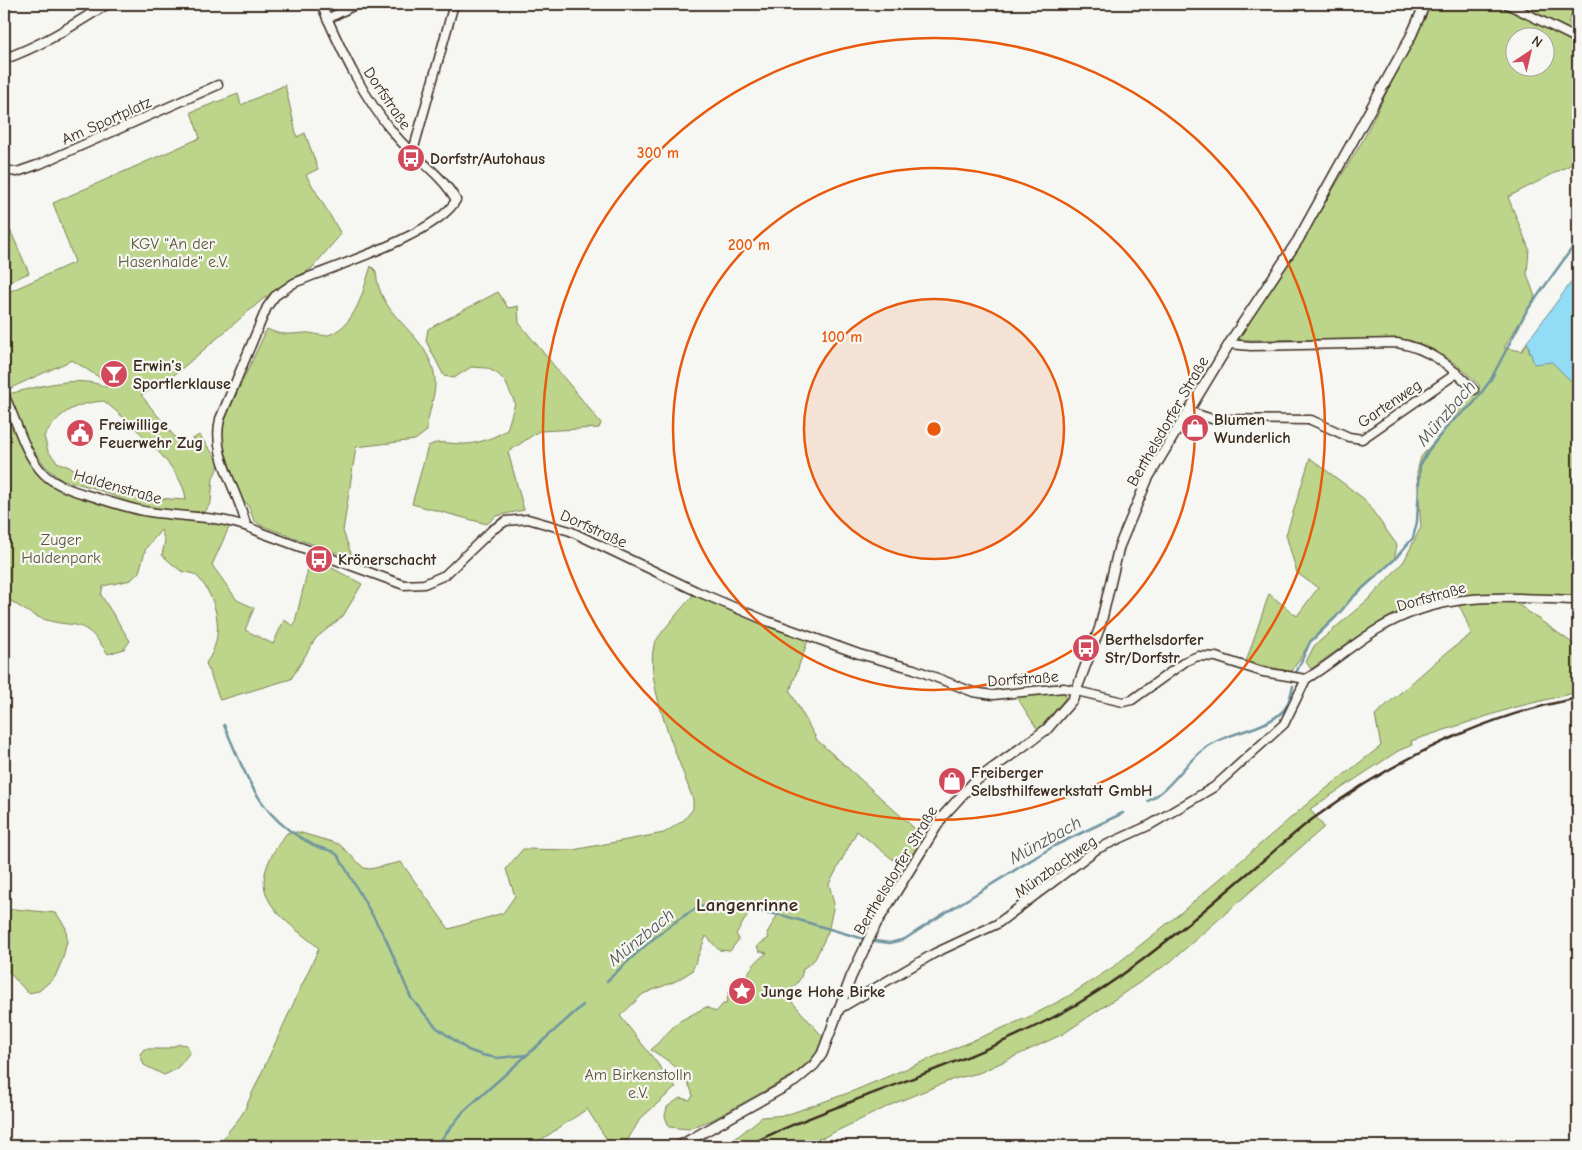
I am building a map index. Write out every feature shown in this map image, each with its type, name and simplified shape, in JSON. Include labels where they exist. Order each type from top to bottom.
[{"type":"street","points":[[4,59],[37,46],[70,29],[107,4]]},
{"type":"street","name":"Dorfstraße","points":[[320,4],[364,92],[384,123],[410,152],[449,188],[456,200],[447,212],[424,227],[380,248],[294,283],[275,296],[261,316],[216,432],[222,462],[241,505],[246,525],[262,533],[404,585],[412,586],[424,584],[445,575],[486,535],[506,521],[517,519],[539,521],[570,531],[696,591],[767,621],[859,654],[914,669],[973,692],[993,694],[1064,688],[1114,701],[1132,700],[1186,661],[1198,656],[1216,658],[1302,679],[1378,629],[1421,610],[1477,597],[1578,600]]},
{"type":"street","points":[[327,19],[357,4]]},
{"type":"street","points":[[410,152],[415,144],[454,4]]},
{"type":"street","name":"Berthelsdorfer Straße","points":[[680,1146],[768,1097],[804,1074],[822,1054],[839,1009],[876,924],[943,816],[974,782],[1047,729],[1067,708],[1077,691],[1100,627],[1122,539],[1148,478],[1229,344],[1298,240],[1411,36],[1424,4]]},
{"type":"street","points":[[1506,4],[1578,39]]},
{"type":"street","name":"Am Sportplatz","points":[[4,170],[17,172],[40,164],[218,85]]},
{"type":"street","points":[[1229,344],[1251,346],[1397,342],[1413,345],[1429,352],[1474,390]]},
{"type":"street","name":"Gartenweg","points":[[1188,411],[1212,419],[1311,420],[1350,437],[1362,439],[1457,374]]},
{"type":"street","name":"Haldenstraße","points":[[4,395],[14,414],[24,444],[44,474],[74,491],[149,512],[213,518],[246,525]]},
{"type":"street","name":"Münzbachweg","points":[[839,1009],[935,953],[997,924],[1097,849],[1150,825],[1214,787],[1284,724],[1302,679]]},
{"type":"green space","points":[[1430,4],[1577,4],[1568,22],[1578,27],[1578,161],[1508,197],[1529,249],[1527,274],[1535,297],[1504,348],[1522,351],[1527,342],[1530,354],[1552,362],[1575,385],[1578,385],[1578,604],[1513,601],[1578,647],[1578,692],[1512,708],[1411,741],[1412,745],[1398,751],[1310,809],[1324,827],[1170,962],[1063,1034],[979,1073],[954,1079],[895,1103],[820,1139],[792,1146],[726,1146],[762,1117],[786,1115],[851,1092],[1031,1016],[1067,997],[1113,967],[1178,915],[1314,798],[1381,746],[1375,715],[1440,658],[1471,634],[1464,614],[1458,605],[1450,599],[1437,598],[1420,602],[1400,611],[1358,636],[1311,669],[1306,662],[1314,646],[1371,597],[1404,561],[1421,527],[1417,472],[1421,457],[1480,386],[1443,355],[1411,341],[1399,339],[1238,340],[1308,231],[1363,140]]},
{"type":"green space","name":"KGV \"An der Hasenhalde\" e.V.","points":[[285,85],[297,137],[305,133],[318,169],[306,175],[341,234],[312,268],[263,299],[166,382],[141,395],[182,446],[199,435],[220,463],[213,478],[211,502],[205,512],[148,510],[94,488],[60,479],[47,468],[27,442],[8,394],[58,383],[83,382],[107,387],[110,384],[72,360],[4,391],[4,294],[75,262],[53,203],[200,138],[191,112],[238,94],[241,105]],"holes":[[[104,401],[140,432],[166,460],[176,474],[183,488],[186,500],[141,497],[57,462],[48,451],[44,436],[50,428],[69,410],[85,404]]]},
{"type":"green space","points":[[4,216],[29,273],[4,284]]},
{"type":"green space","points":[[371,266],[376,271],[384,300],[427,355],[433,369],[435,385],[427,431],[415,440],[356,447],[343,531],[353,559],[260,525],[254,520],[235,482],[221,432],[228,412],[267,329],[281,334],[308,333],[324,335],[331,334],[340,329],[358,305]]},
{"type":"green space","points":[[498,292],[508,308],[518,306],[519,323],[601,423],[599,428],[539,431],[508,452],[524,510],[496,516],[487,524],[412,504],[428,446],[437,443],[466,444],[477,442],[507,430],[515,403],[505,381],[498,374],[487,368],[471,367],[454,378],[444,376],[426,341],[428,329]]},
{"type":"green space","name":"Zuger Haldenpark","points":[[4,405],[12,414],[43,475],[73,493],[167,516],[230,525],[212,565],[237,600],[254,608],[245,630],[273,644],[284,620],[294,626],[311,557],[362,584],[343,616],[316,638],[291,679],[220,700],[206,663],[216,642],[217,620],[215,608],[211,597],[198,577],[180,570],[162,555],[165,541],[161,530],[146,548],[139,572],[131,580],[103,586],[101,595],[130,641],[124,649],[108,654],[99,641],[84,628],[38,617],[4,597]]},
{"type":"green space","points":[[1310,458],[1364,499],[1397,545],[1394,560],[1352,598],[1336,617],[1321,630],[1310,642],[1292,671],[1288,671],[1246,662],[1269,594],[1297,616],[1318,588],[1297,573],[1286,535]]},
{"type":"green space","name":"Am Birkenstolln e.V.","points":[[694,594],[808,640],[790,691],[817,740],[924,837],[905,869],[857,831],[829,884],[834,904],[828,932],[815,959],[803,969],[799,981],[786,995],[823,1037],[816,1054],[795,1074],[712,1120],[688,1129],[669,1127],[665,1116],[667,1107],[680,1098],[690,1100],[693,1096],[687,1081],[677,1068],[651,1050],[678,1022],[706,1007],[716,1012],[723,1004],[726,1004],[729,992],[734,987],[739,986],[755,964],[767,953],[759,951],[757,946],[769,938],[767,933],[781,909],[778,906],[750,902],[747,916],[736,934],[739,939],[730,951],[719,950],[706,936],[692,971],[676,981],[643,994],[620,1016],[676,1087],[640,1119],[627,1141],[620,1146],[611,1146],[587,1109],[532,1146],[221,1146],[225,1136],[244,1111],[319,948],[287,922],[276,910],[268,898],[264,885],[266,870],[273,853],[287,833],[298,832],[339,844],[364,868],[370,869],[401,862],[449,929],[503,913],[515,896],[506,869],[523,849],[573,850],[664,833],[684,820],[693,809],[693,800],[659,702],[652,662],[654,645]]},
{"type":"green space","points":[[1062,692],[1066,696],[1064,700],[1038,730],[1016,696]]},
{"type":"green space","points":[[14,909],[56,913],[66,928],[67,941],[63,958],[55,977],[39,991],[28,993],[4,967],[4,913]]},
{"type":"green space","points":[[180,1044],[187,1045],[190,1052],[173,1071],[164,1075],[144,1065],[140,1054],[144,1049],[165,1049]]},
{"type":"water","points":[[1578,273],[1578,385],[1575,385],[1552,362],[1534,364],[1527,342]]},
{"type":"waterway","name":"Münzbach","points":[[1296,673],[1310,642],[1336,617],[1352,598],[1394,560],[1413,538],[1417,522],[1420,466],[1428,451],[1449,424],[1473,404],[1490,381],[1526,312],[1578,240]]},
{"type":"waterway","name":"Münzbach","points":[[1148,801],[1164,790],[1197,755],[1213,743],[1275,718],[1287,706],[1293,686]]},
{"type":"waterway","points":[[224,725],[250,782],[266,808],[277,820],[295,834],[315,846],[337,854],[386,939],[411,998],[436,1027],[468,1050],[482,1055],[498,1058],[526,1055]]},
{"type":"waterway","name":"Münzbach","points":[[874,941],[890,943],[905,939],[1054,846],[1123,813]]},
{"type":"waterway","name":"Münzbach","points":[[607,981],[671,925],[699,907],[712,902],[785,916],[864,939]]},
{"type":"waterway","name":"Münzbach","points":[[436,1146],[463,1112],[583,1005]]},
{"type":"railway","points":[[747,1146],[799,1122],[979,1052],[1052,1018],[1108,985],[1160,947],[1307,823],[1375,778],[1440,743],[1473,729],[1507,716],[1578,698]]},
{"type":"place","name":"Dorfstr/Autohaus","points":[[411,158]]},
{"type":"place","name":"Erwin’s Sportlerklause","points":[[114,374]]},
{"type":"place","name":"Blumen Wunderlich","points":[[1195,428]]},
{"type":"place","name":"Freiwillige Feuerwehr Zug","points":[[80,433]]},
{"type":"place","name":"Krönerschacht","points":[[319,559]]},
{"type":"place","name":"Berthelsdorfer Str/Dorfstr","points":[[1086,648]]},
{"type":"place","name":"Freiberger Selbsthilfewerkstatt GmbH","points":[[952,781]]},
{"type":"place","name":"Junge Hohe Birke","points":[[742,991]]},
{"type":"district","name":"Langenrinne","points":[[747,904]]}]
